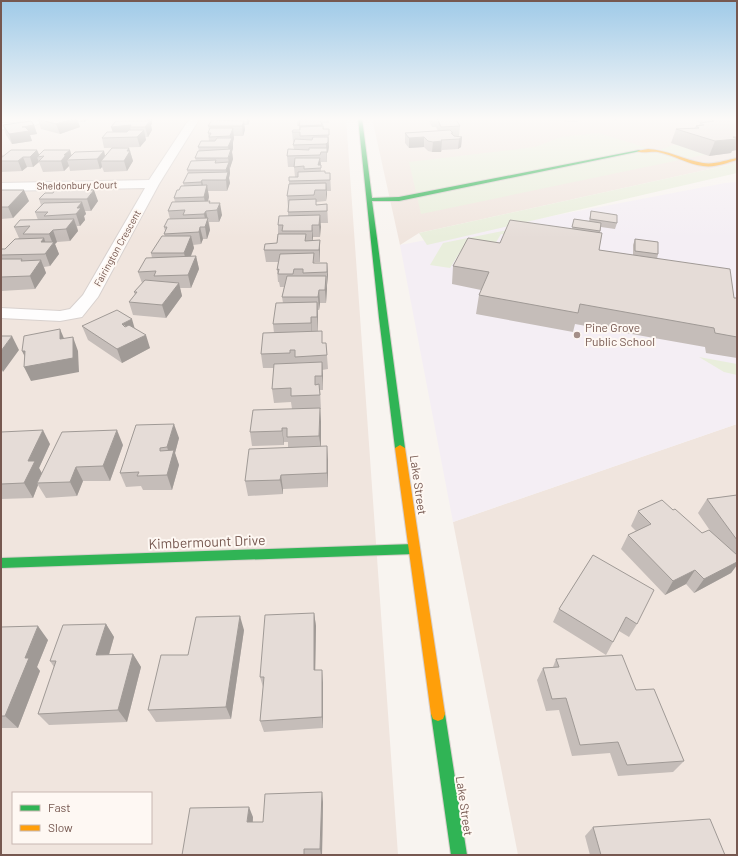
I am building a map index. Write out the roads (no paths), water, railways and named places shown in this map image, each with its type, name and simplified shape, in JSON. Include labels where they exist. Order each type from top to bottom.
[{"type":"street","name":"Fairington Crescent","points":[[1,313],[60,316],[76,313],[90,297],[153,184],[170,158]]},
{"type":"street","name":"Lake Street","points":[[364,158],[414,549],[459,855]]},
{"type":"street","points":[[369,200],[399,199],[604,158]]},
{"type":"street","points":[[684,158],[704,165],[737,159]]},
{"type":"street","name":"Sheldonbury Court","points":[[1,187],[153,184]]},
{"type":"street","name":"Kimbermount Drive","points":[[1,563],[414,549]]},
{"type":"place","name":"Pine Grove Public School","points":[[577,335]]}]
